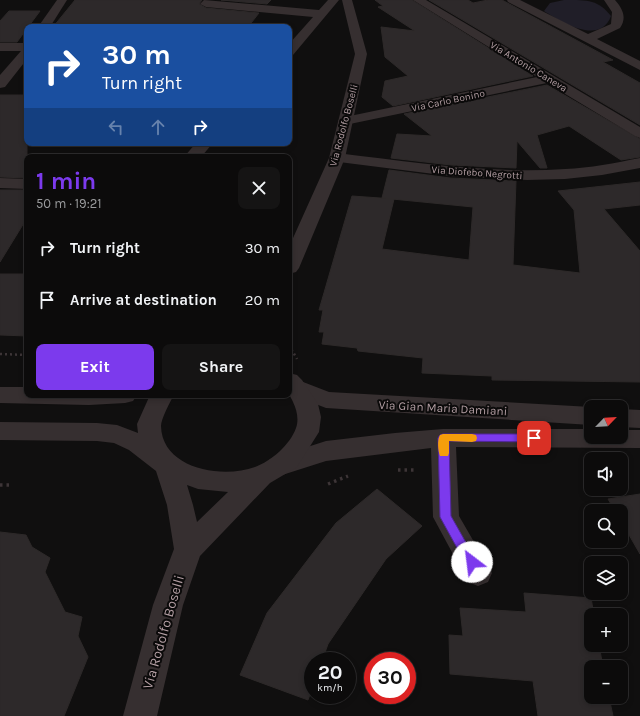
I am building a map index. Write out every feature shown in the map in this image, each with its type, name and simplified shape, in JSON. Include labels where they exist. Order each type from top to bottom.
[{"type":"street","points":[[46,24],[62,0]]},
{"type":"street","points":[[210,0],[206,4],[322,14]]},
{"type":"street","points":[[292,49],[334,0]]},
{"type":"street","name":"Via Rodolfo Boselli","points":[[292,261],[337,158],[361,54],[347,0]]},
{"type":"street","name":"Via Antonio Caneva","points":[[418,0],[640,132]]},
{"type":"street","points":[[587,39],[616,26],[619,17],[616,7],[609,0]]},
{"type":"street","points":[[516,2],[587,39],[638,63]]},
{"type":"street","points":[[516,2],[535,2]]},
{"type":"street","points":[[0,47],[24,47]]},
{"type":"street","points":[[0,84],[24,55]]},
{"type":"street","name":"Via Carlo Bonino","points":[[345,122],[550,78]]},
{"type":"street","points":[[195,154],[202,146]]},
{"type":"street","name":"Via Diofebo Negrotti","points":[[337,158],[515,176],[579,174],[640,163]]},
{"type":"street","points":[[0,183],[24,184]]},
{"type":"street","name":"Via Rodolfo Boselli","points":[[140,716],[168,605],[188,549],[271,471],[293,455],[303,442],[308,427],[309,413],[305,400],[293,384]]},
{"type":"street","name":"Via Gian Maria Damiani","points":[[293,384],[326,400],[584,416]]},
{"type":"street","points":[[0,395],[24,396]]},
{"type":"street","points":[[160,398],[155,404],[150,417],[148,431],[151,444],[158,457],[170,467],[185,476],[202,481],[222,483],[243,481],[326,451],[395,442],[443,438],[640,439]]},
{"type":"street","points":[[628,418],[640,419]]},
{"type":"street","points":[[0,430],[78,431],[117,434],[138,443],[165,463]]},
{"type":"street","points":[[443,438],[446,517],[478,574]]},
{"type":"street","name":"Via Rodolfo Boselli","points":[[165,463],[180,505],[188,549]]},
{"type":"path","points":[[0,354],[24,355]]},
{"type":"path","points":[[396,470],[444,470]]},
{"type":"path","points":[[328,484],[354,474]]},
{"type":"path","points":[[0,485],[10,485]]},
{"type":"shaded area","points":[[564,0],[592,2],[602,7],[611,16],[606,25],[589,31],[560,21],[544,11],[550,3]]},
{"type":"building","points":[[75,0],[202,0],[199,4],[206,8],[259,13],[250,24],[55,24]]},
{"type":"building","points":[[221,0],[271,0],[267,4]]},
{"type":"building","points":[[375,0],[412,0],[533,76],[393,106],[382,97],[385,81],[408,76],[385,57],[381,27],[415,31],[378,7],[383,6]]},
{"type":"building","points":[[429,0],[468,0],[473,3],[488,0],[502,0],[613,60],[603,62],[640,83],[640,125]]},
{"type":"building","points":[[9,11],[40,11],[30,24],[24,24],[24,33],[17,42],[0,42],[0,21]]},
{"type":"building","points":[[547,85],[640,139],[640,157],[621,160],[569,126],[537,135],[547,168],[540,168],[517,141],[516,168],[451,165],[391,158],[397,134],[432,136],[404,114]]},
{"type":"building","points":[[0,95],[24,95],[24,146],[27,146],[27,154],[24,154],[24,178],[0,177]]},
{"type":"building","points":[[389,170],[450,178],[516,181],[513,265],[580,273],[574,210],[558,191],[640,182],[640,205],[604,209],[640,251],[640,382],[492,380],[492,376],[422,373],[423,358],[358,351],[357,348],[322,344],[324,332],[319,332],[323,310],[319,310],[352,196],[387,199],[382,198]],"holes":[[[394,199],[473,207],[469,260],[382,249]]]},
{"type":"building","points":[[0,190],[24,190],[24,223],[0,262]]},
{"type":"building","points":[[0,274],[24,274],[24,336],[0,335]]},
{"type":"building","points":[[377,489],[422,526],[386,559],[328,644],[325,652],[304,652],[304,699],[240,675],[267,613],[336,523]]},
{"type":"building","points":[[640,494],[640,554],[628,533],[628,504],[611,504],[608,499]]},
{"type":"building","points":[[0,532],[26,535],[32,547],[50,558],[45,572],[65,612],[82,617],[78,636],[88,657],[64,716],[0,716]]},
{"type":"building","points":[[524,593],[584,597],[584,600],[591,600],[593,608],[584,608],[584,652],[600,652],[602,660],[584,660],[584,704],[610,704],[613,716],[538,716],[533,681],[450,674],[449,635],[463,636],[460,608],[526,612]]},
{"type":"slow traffic","points":[[444,453],[443,438],[472,438]]},
{"type":"route","points":[[472,562],[446,517],[443,438],[534,438]]}]
